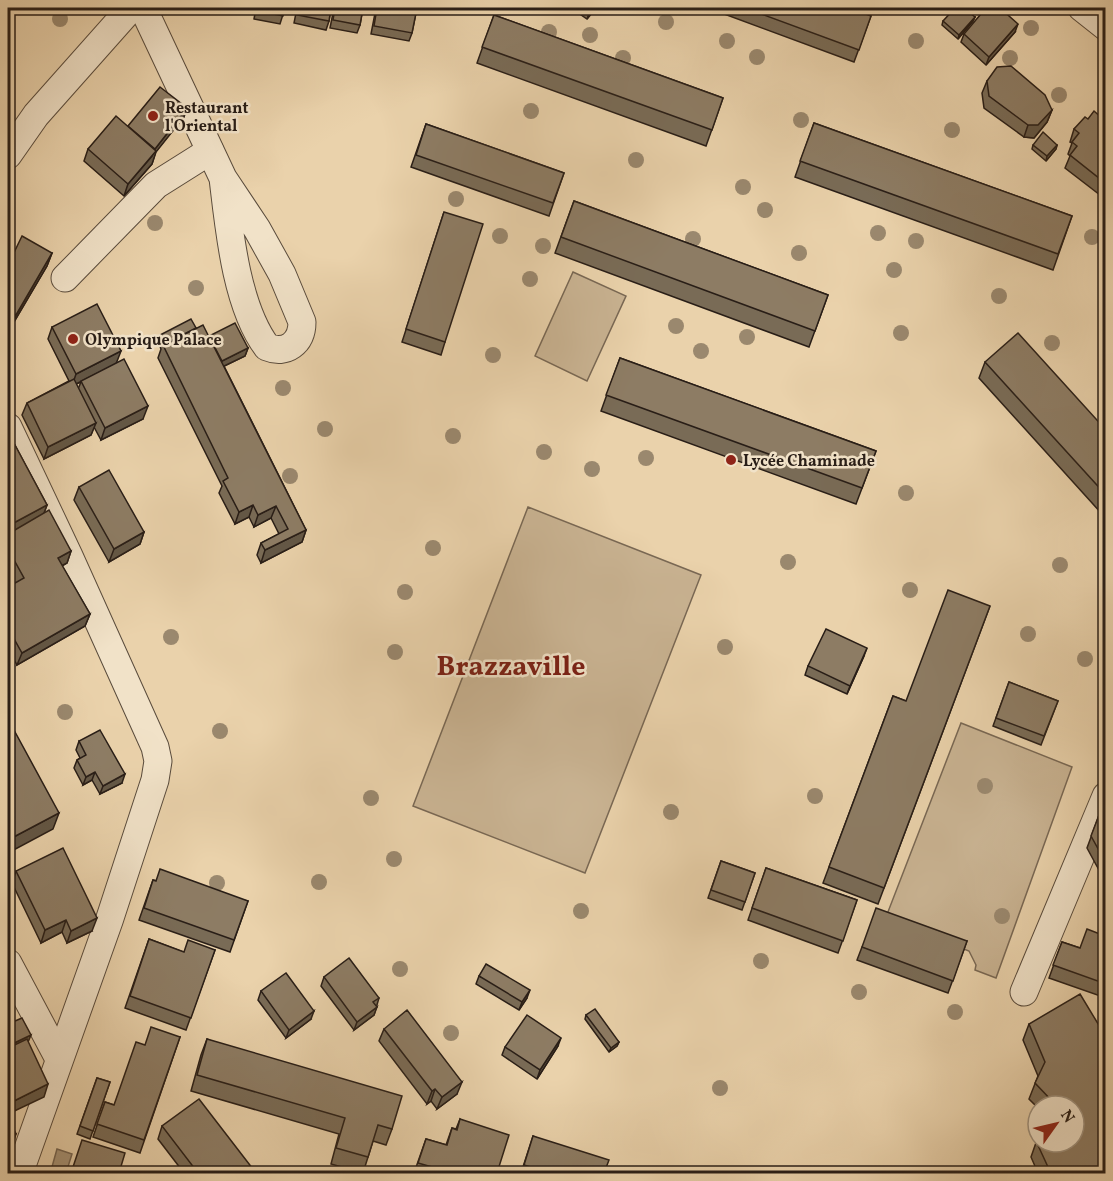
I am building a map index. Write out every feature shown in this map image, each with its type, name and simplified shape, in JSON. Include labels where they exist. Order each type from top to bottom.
[{"type":"street","points":[[8,155],[36,115],[131,8]]},
{"type":"street","points":[[142,8],[223,178],[257,229],[282,274],[302,322],[299,338],[291,347],[281,351],[267,347],[250,320],[231,244],[223,178]]},
{"type":"street","points":[[1082,8],[1106,27]]},
{"type":"street","points":[[65,278],[156,185],[210,151]]},
{"type":"street","points":[[8,427],[155,747],[158,761],[155,780],[112,910],[19,1173]]},
{"type":"street","points":[[1024,992],[1106,796]]},
{"type":"street","points":[[8,963],[59,1059]]},
{"type":"shaded area","points":[[573,272],[626,296],[587,381],[535,356]]},
{"type":"shaded area","points":[[528,507],[701,575],[585,873],[413,806]]},
{"type":"shaded area","points":[[961,723],[1072,767],[996,978],[975,970],[976,965],[969,951],[886,917]]},
{"type":"shaded area","points":[[57,1149],[72,1154],[66,1173],[50,1174]]},
{"type":"building","points":[[257,8],[285,8],[283,16],[257,11]]},
{"type":"building","points":[[298,8],[331,8],[329,21],[297,15]]},
{"type":"building","points":[[335,8],[363,8],[360,25],[333,20]]},
{"type":"building","points":[[377,8],[417,8],[412,33],[374,26]]},
{"type":"building","points":[[745,8],[850,8],[871,16],[859,50]]},
{"type":"building","points":[[955,8],[964,8],[975,17],[959,35],[943,21]]},
{"type":"building","points":[[986,8],[1000,8],[1018,24],[989,57],[964,34]]},
{"type":"building","points":[[494,15],[723,98],[712,130],[482,47]]},
{"type":"building","points":[[1011,66],[1045,95],[1052,110],[1038,125],[1028,125],[989,96],[987,81],[997,67]]},
{"type":"building","points":[[160,87],[187,108],[155,149],[128,126]]},
{"type":"building","points":[[1094,111],[1103,119],[1106,116],[1106,181],[1104,182],[1070,155],[1077,146],[1072,142],[1079,133],[1074,129],[1085,117],[1088,119]]},
{"type":"building","points":[[116,116],[156,151],[128,184],[88,149]]},
{"type":"building","points":[[814,123],[1072,216],[1058,254],[800,161]]},
{"type":"building","points":[[426,124],[564,173],[553,203],[416,155]]},
{"type":"building","points":[[1043,132],[1057,145],[1047,156],[1033,145]]},
{"type":"building","points":[[574,201],[828,295],[815,331],[561,237]]},
{"type":"building","points":[[444,212],[483,224],[445,342],[406,329]]},
{"type":"building","points":[[22,236],[52,253],[16,315],[8,311],[8,265]]},
{"type":"building","points":[[97,304],[121,351],[76,374],[52,327]]},
{"type":"building","points":[[191,319],[196,328],[163,345],[158,336]]},
{"type":"building","points":[[235,323],[248,348],[222,361],[209,336]]},
{"type":"building","points":[[203,325],[306,530],[265,550],[261,543],[288,529],[276,506],[258,515],[253,505],[239,512],[223,481],[228,478],[163,345]]},
{"type":"building","points":[[1018,333],[1106,430],[1106,495],[985,362]]},
{"type":"building","points":[[620,358],[876,451],[862,488],[606,395]]},
{"type":"building","points":[[124,359],[148,406],[105,428],[81,381]]},
{"type":"building","points":[[74,379],[96,423],[48,447],[27,403]]},
{"type":"building","points":[[8,432],[47,505],[8,526]]},
{"type":"building","points":[[109,470],[144,532],[114,549],[79,487]]},
{"type":"building","points":[[49,510],[71,551],[58,558],[90,614],[22,653],[8,628],[8,587],[24,578],[8,549],[8,534]]},
{"type":"building","points":[[948,590],[990,606],[884,888],[829,867],[893,696],[906,701]]},
{"type":"building","points":[[826,629],[867,648],[850,686],[808,666]]},
{"type":"building","points":[[1009,682],[1058,701],[1044,736],[996,718]]},
{"type":"building","points":[[8,719],[59,813],[8,840]]},
{"type":"building","points":[[100,730],[125,774],[103,786],[95,772],[86,777],[77,760],[86,755],[79,741]]},
{"type":"building","points":[[1106,800],[1106,863],[1091,836]]},
{"type":"building","points":[[63,848],[97,918],[71,931],[66,920],[45,930],[16,871]]},
{"type":"building","points":[[721,861],[755,873],[745,902],[711,890]]},
{"type":"building","points":[[766,868],[857,900],[843,941],[752,908]]},
{"type":"building","points":[[160,869],[248,901],[234,940],[144,908],[153,880],[156,881]]},
{"type":"building","points":[[876,908],[967,941],[953,981],[862,947]]},
{"type":"building","points":[[1087,929],[1105,936],[1106,933],[1106,984],[1053,965],[1062,942],[1080,948]]},
{"type":"building","points":[[149,939],[184,952],[188,940],[215,950],[191,1018],[130,996]]},
{"type":"building","points":[[349,958],[379,998],[373,1002],[377,1007],[357,1022],[324,977]]},
{"type":"building","points":[[486,964],[530,990],[522,1002],[479,976]]},
{"type":"building","points":[[286,973],[314,1011],[289,1030],[261,991]]},
{"type":"building","points":[[1080,994],[1103,1032],[1106,1032],[1106,1173],[1046,1173],[1048,1167],[1042,1154],[1086,1154],[1086,1094],[1045,1094],[1035,1083],[1045,1062],[1029,1024]]},
{"type":"building","points":[[595,1009],[619,1042],[611,1048],[586,1015]]},
{"type":"building","points":[[407,1010],[462,1082],[442,1097],[435,1089],[432,1091],[384,1029]]},
{"type":"building","points":[[527,1015],[561,1038],[540,1070],[505,1047]]},
{"type":"building","points":[[22,1018],[31,1035],[8,1046],[8,1024]]},
{"type":"building","points":[[151,1027],[180,1037],[144,1140],[97,1124],[105,1102],[114,1105],[136,1042],[145,1045]]},
{"type":"building","points":[[27,1039],[48,1084],[8,1104],[8,1048]]},
{"type":"building","points":[[207,1039],[402,1096],[392,1129],[378,1125],[368,1157],[336,1148],[345,1118],[197,1075]]},
{"type":"building","points":[[97,1078],[110,1082],[93,1131],[80,1126]]},
{"type":"building","points":[[199,1099],[256,1173],[198,1173],[162,1126]]},
{"type":"building","points":[[8,1116],[16,1134],[8,1138]]},
{"type":"building","points":[[460,1119],[509,1135],[497,1173],[437,1173],[439,1169],[418,1163],[426,1139],[447,1145],[452,1128],[457,1130]]},
{"type":"building","points":[[533,1136],[609,1160],[604,1173],[551,1173],[524,1165]]},
{"type":"building","points":[[82,1140],[125,1153],[119,1173],[71,1173]]},
{"type":"building","points":[[972,1169],[984,1173],[971,1173]]},
{"type":"place","name":"Restaurant l'Oriental","points":[[153,116]]},
{"type":"place","name":"Olympique Palace","points":[[73,339]]},
{"type":"place","name":"Lycée Chaminade","points":[[731,460]]},
{"type":"district","name":"Brazzaville","points":[[511,665]]}]
